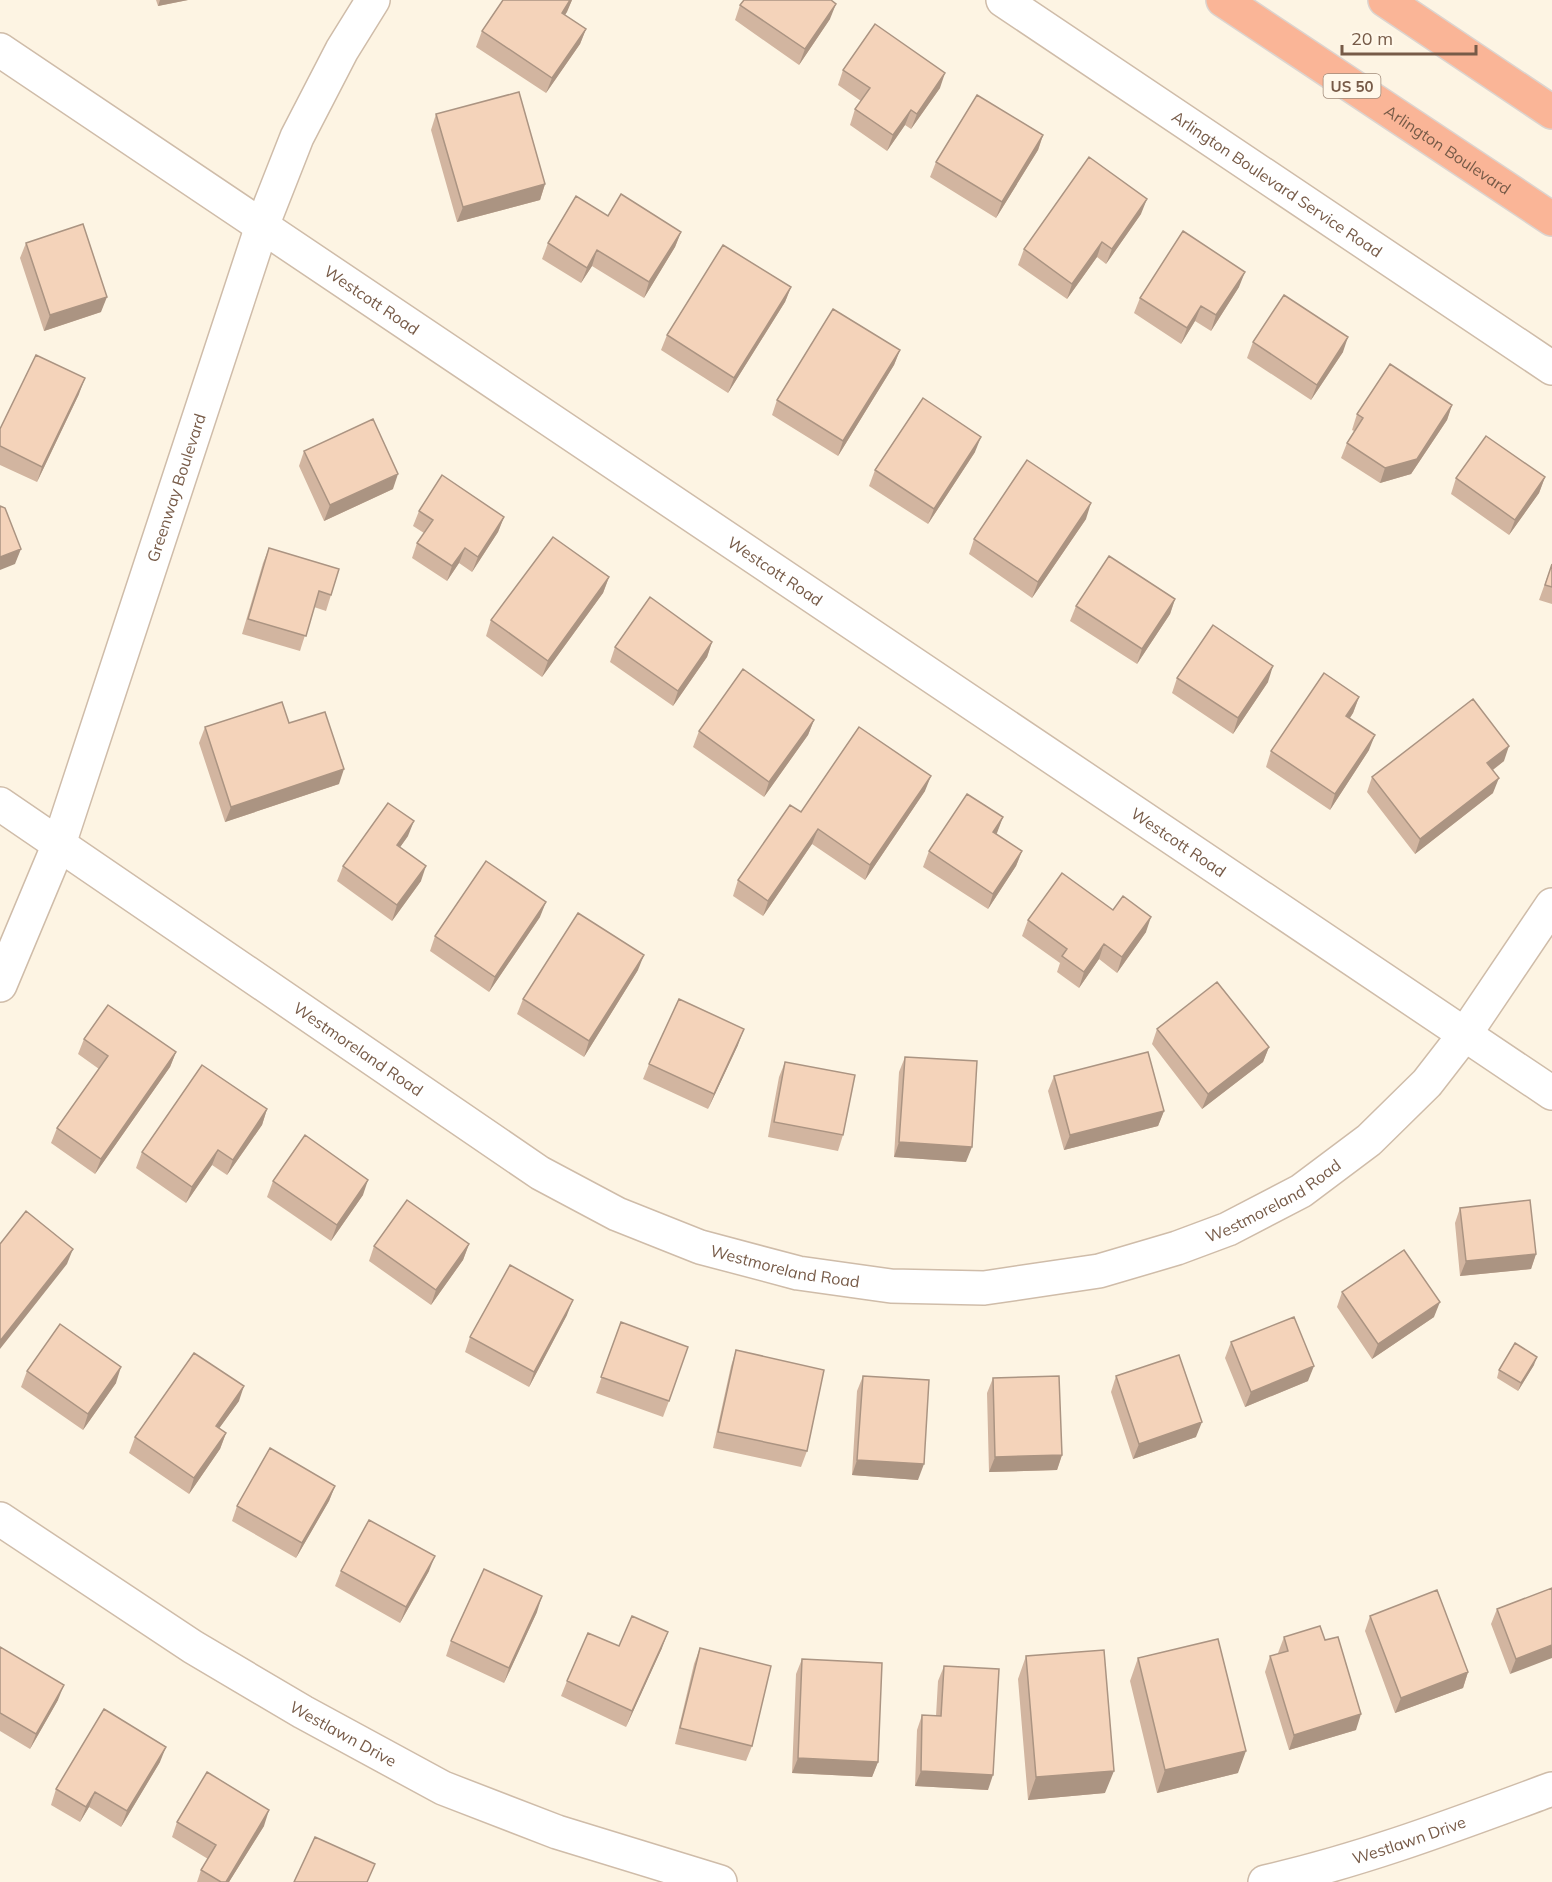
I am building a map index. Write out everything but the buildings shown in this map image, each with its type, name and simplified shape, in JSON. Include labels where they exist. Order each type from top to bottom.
[{"type":"highway","name":"Arlington Boulevard","points":[[1223,0],[1552,219]]},
{"type":"highway","points":[[1385,0],[1552,112]]},
{"type":"street","name":"Greenway Boulevard","points":[[0,985],[59,844],[262,226],[297,138],[342,50],[373,0]]},
{"type":"street","name":"Arlington Boulevard Service Road","points":[[1003,0],[1552,368]]},
{"type":"street","name":"Westcott Road","points":[[0,50],[1552,1093]]},
{"type":"street","name":"Westmoreland Road","points":[[0,804],[540,1173],[617,1214],[700,1247],[798,1273],[891,1286],[984,1288],[1099,1270],[1177,1248],[1228,1228],[1301,1191],[1369,1140],[1427,1083],[1465,1034],[1552,905]]},
{"type":"street","name":"Westlawn Drive","points":[[0,1519],[193,1647],[303,1712],[443,1788],[557,1832],[720,1882]]},
{"type":"street","name":"Westlawn Drive","points":[[1264,1882],[1326,1867],[1436,1832],[1552,1790]]}]
